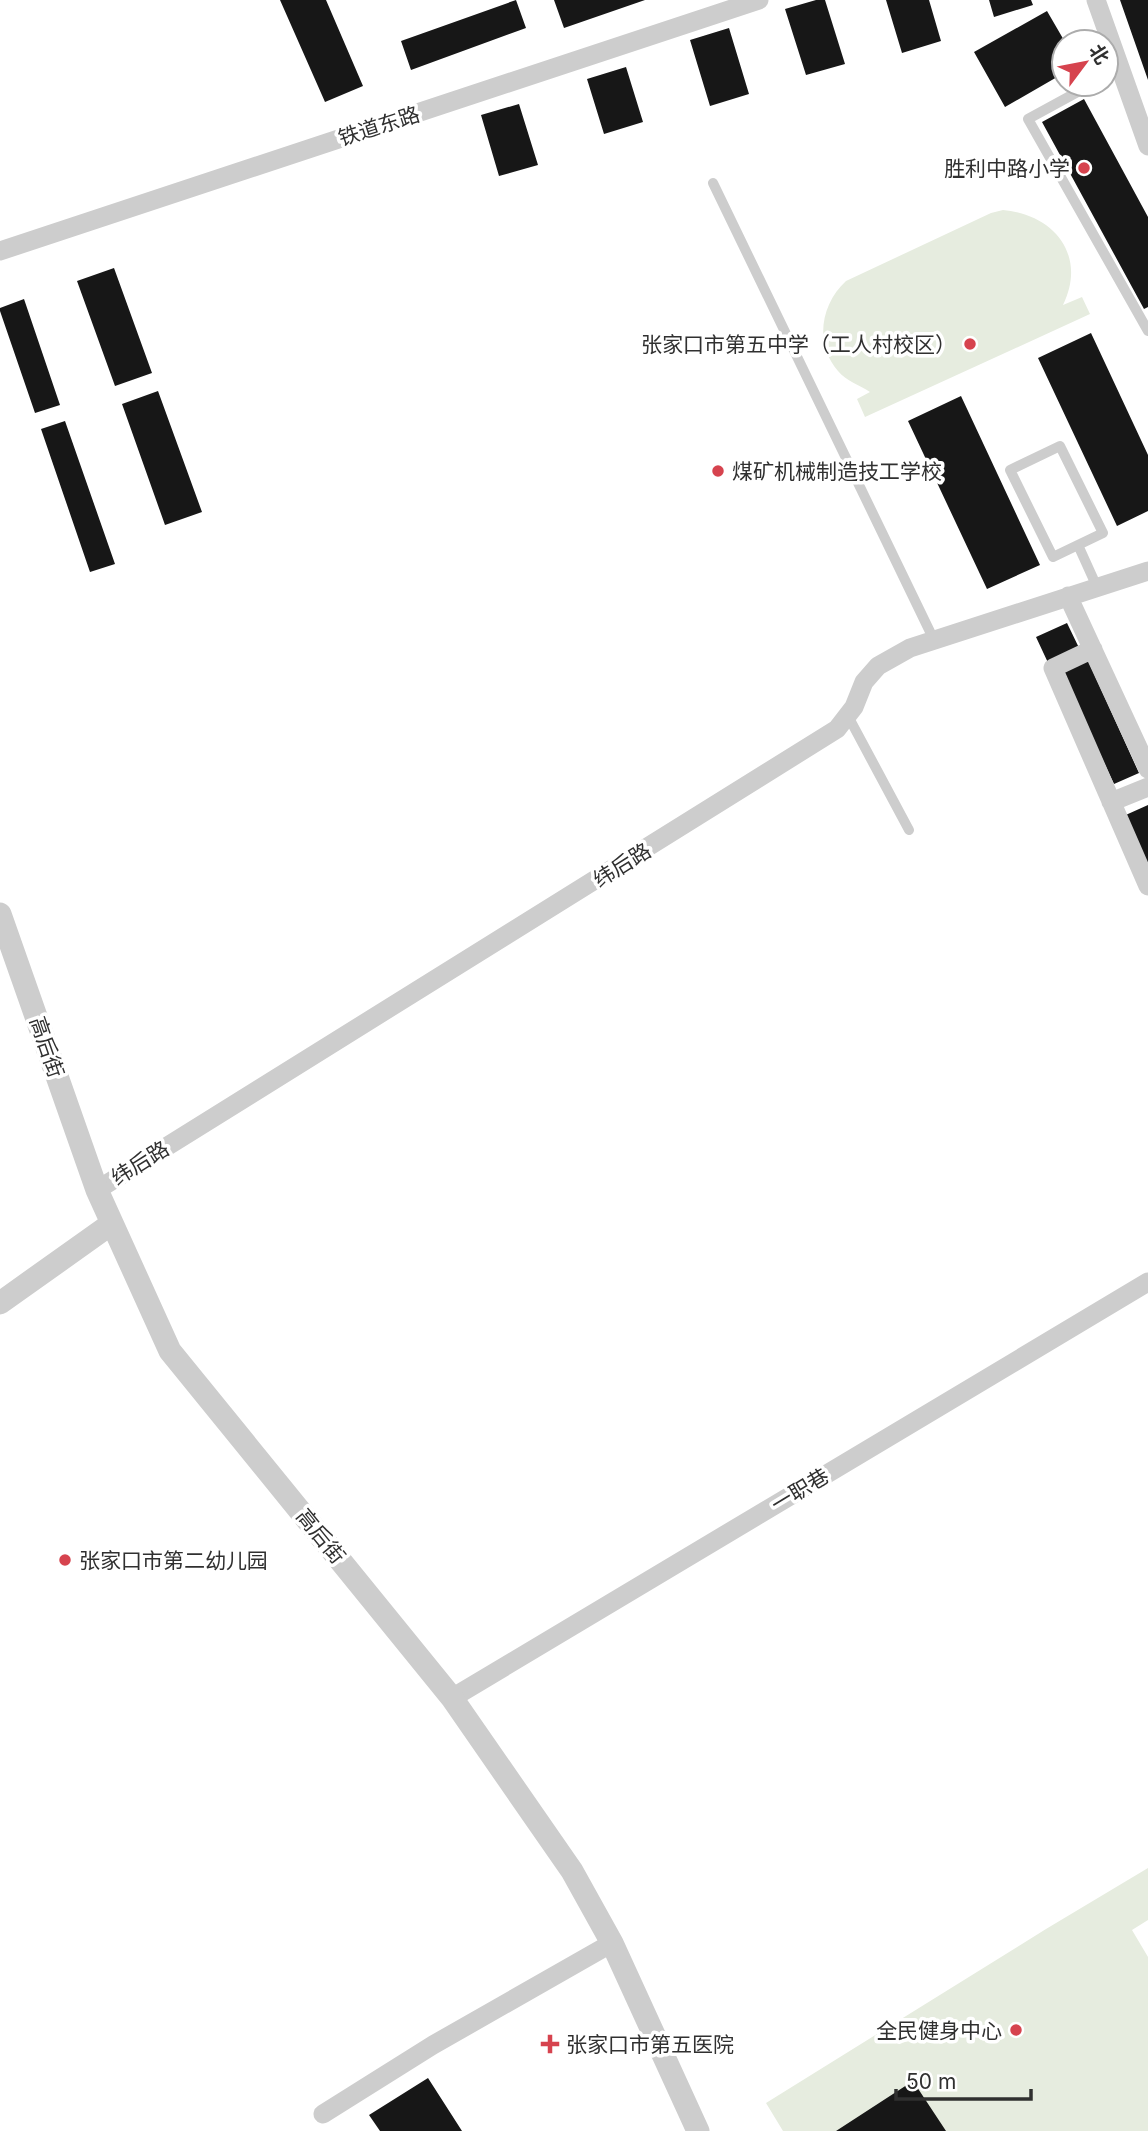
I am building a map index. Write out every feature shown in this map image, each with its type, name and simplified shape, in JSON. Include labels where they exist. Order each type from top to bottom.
[{"type":"street","name":"铁道东路","points":[[0,251],[759,0]]},
{"type":"street","points":[[1096,0],[1148,146]]},
{"type":"street","name":"纬后路","points":[[97,1190],[837,729],[854,707],[864,682],[878,666],[910,648],[1148,571]]},
{"type":"street","points":[[1068,596],[1148,769]]},
{"type":"street","points":[[1093,649],[1053,668],[1148,886]]},
{"type":"street","points":[[1111,802],[1148,787]]},
{"type":"street","name":"高后街","points":[[0,914],[97,1190],[170,1350],[452,1699],[572,1871],[612,1943],[698,2131]]},
{"type":"street","points":[[0,1303],[111,1224]]},
{"type":"street","name":"一职巷","points":[[452,1699],[1148,1282]]},
{"type":"street","points":[[323,2114],[433,2045],[612,1943]]},
{"type":"lane","points":[[1066,98],[1028,119],[1148,331]]},
{"type":"lane","points":[[713,183],[934,640]]},
{"type":"lane","points":[[1060,446],[1103,533],[1078,545],[1053,557],[1010,470],[1060,446]]},
{"type":"lane","points":[[1078,545],[1097,587]]},
{"type":"lane","points":[[848,716],[909,830]]},
{"type":"shaded area","points":[[1003,210],[1038,220],[1062,241],[1071,270],[1063,305],[1082,297],[1090,314],[865,417],[857,399],[870,392],[841,374],[830,360],[823,336],[826,312],[837,290],[846,281],[991,213]]},
{"type":"shaded area","name":"全民健身中心","points":[[1148,1868],[1148,1920],[1132,1930],[1148,1957],[1148,2131],[783,2131],[766,2103]]},
{"type":"building","points":[[280,0],[326,0],[363,86],[325,102]]},
{"type":"building","points":[[516,0],[526,28],[411,70],[401,41]]},
{"type":"building","points":[[554,0],[645,0],[564,28]]},
{"type":"building","points":[[825,0],[845,64],[806,75],[785,9]]},
{"type":"building","points":[[886,0],[929,0],[941,41],[902,53]]},
{"type":"building","points":[[989,0],[1031,0],[1033,5],[994,17]]},
{"type":"building","points":[[1120,0],[1148,0],[1148,80]]},
{"type":"building","points":[[1047,11],[1057,28],[1050,28],[1050,81],[1005,107],[974,52]]},
{"type":"building","points":[[729,28],[749,94],[710,106],[690,40]]},
{"type":"building","points":[[626,67],[643,122],[604,134],[587,79]]},
{"type":"building","points":[[1084,99],[1148,217],[1148,307],[1144,309],[1042,122]]},
{"type":"building","points":[[519,104],[538,165],[499,176],[481,115]]},
{"type":"building","points":[[114,268],[152,373],[115,386],[77,281]]},
{"type":"building","points":[[24,299],[60,405],[35,413],[0,311],[0,308]]},
{"type":"building","points":[[1091,333],[1148,455],[1148,511],[1117,526],[1038,358]]},
{"type":"building","points":[[158,391],[202,512],[165,525],[122,404]]},
{"type":"building","points":[[961,396],[1040,565],[987,589],[908,421]]},
{"type":"building","points":[[65,421],[115,564],[90,572],[41,429]]},
{"type":"building","points":[[1067,623],[1081,652],[1050,667],[1036,637]]},
{"type":"building","points":[[1086,656],[1139,773],[1114,784],[1060,668]]},
{"type":"building","points":[[1148,805],[1148,881],[1119,818]]},
{"type":"building","points":[[428,2078],[462,2131],[380,2131],[369,2115]]},
{"type":"building","points":[[913,2081],[946,2131],[836,2131]]},
{"type":"place","name":"胜利中路小学","points":[[1084,168]]},
{"type":"place","name":"张家口市第五中学（工人村校区）","points":[[970,344]]},
{"type":"place","name":"煤矿机械制造技工学校","points":[[718,471]]},
{"type":"place","name":"张家口市第二幼儿园","points":[[65,1560]]},
{"type":"place","name":"全民健身中心","points":[[1016,2030]]},
{"type":"place","name":"张家口市第五医院","points":[[550,2044]]}]
